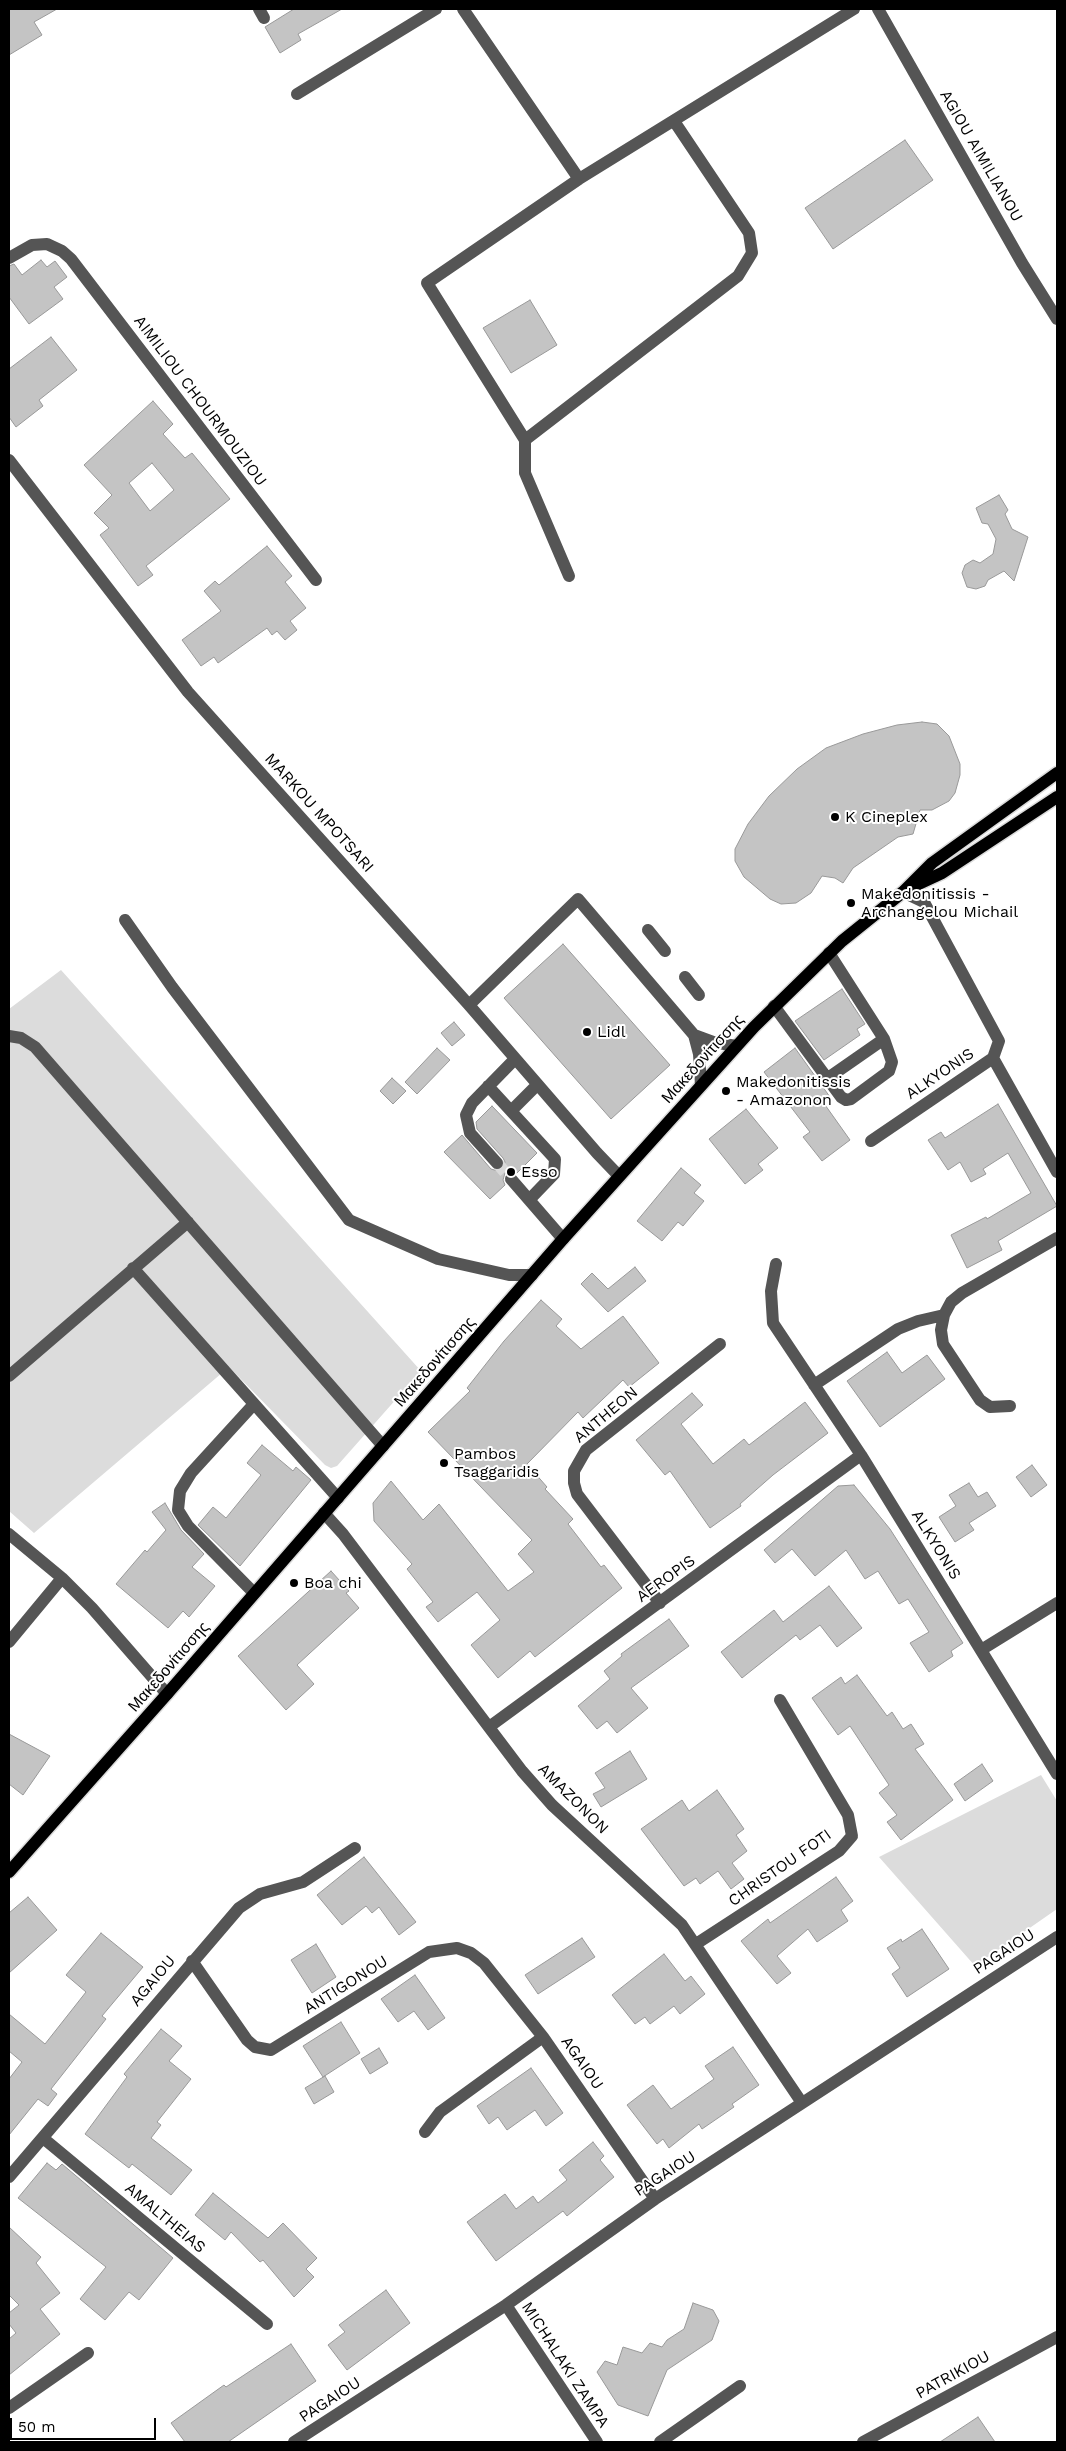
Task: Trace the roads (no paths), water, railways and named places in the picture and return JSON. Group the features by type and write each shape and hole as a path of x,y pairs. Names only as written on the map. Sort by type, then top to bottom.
{"main road":[{"name":"Μακεδονίτισσης","path":"9,1872 167,1694 563,1239 774,1006 829,953 904,892 932,863 1057,773"},
{"name":"Μακεδονίτισσης","path":"904,892 942,873 1057,797"}],"street":[{"path":"297,94 436,9"},
{"path":"463,9 579,179"},
{"path":"569,576 525,473 525,440 427,283 579,179 854,9"},
{"name":"AGIOU AIMILIANOU","path":"884,11 1022,263 1057,319"},
{"path":"525,440 738,276 752,253 749,233 674,121"},
{"name":"AIMILIOU CHOURMOUZIOU","path":"9,258 32,245 47,244 54,246 72,259 316,580"},
{"name":"MARKOU MPOTSARI","path":"9,460 188,692 469,1005 514,1060 620,1176"},
{"path":"904,892 924,902 999,1041 993,1058"},
{"path":"469,1005 578,899 694,1035 699,1054 701,1085"},
{"path":"125,920 172,987 349,1220 438,1259 509,1275 532,1275"},
{"path":"648,930 666,951"},
{"path":"774,1006 841,1098 851,1099 892,1067 884,1039 829,953"},
{"path":"685,976 699,995"},
{"path":"694,1035 713,1042 736,1046"},
{"path":"9,1036 21,1038 35,1047 383,1446"},
{"path":"828,1078 884,1039"},
{"name":"ALKYONIS","path":"871,1141 993,1058 1057,1172"},
{"path":"497,1163 474,1137 466,1120 468,1109 514,1060"},
{"path":"511,1111 537,1085"},
{"path":"488,1086 554,1159 556,1164 554,1174 529,1200"},
{"path":"511,1179 563,1239"},
{"path":"9,1376 188,1222"},
{"path":"1010,1406 990,1407 980,1400 943,1344 941,1330 944,1315 951,1302 962,1293 1057,1238"},
{"name":"ALKYONIS","path":"776,1264 771,1309 773,1323 781,1338 861,1455 1057,1774"},
{"path":"133,1268 338,1498"},
{"path":"814,1385 898,1329 918,1321 944,1315"},
{"name":"ANTHEON","path":"660,1603 577,1494 574,1483 574,1471 586,1450 720,1344"},
{"path":"254,1404 190,1473 180,1491 178,1510 188,1526 254,1594"},
{"name":"AEROPIS","path":"489,1727 861,1455"},
{"name":"AMAZONON","path":"324,1513 522,1771 552,1805 682,1925 802,2103"},
{"path":"9,1534 62,1578 92,1608 167,1694"},
{"path":"9,1642 62,1578"},
{"path":"982,1650 1057,1603"},
{"name":"CHRISTOU FOTI","path":"696,1944 839,1851 852,1836 848,1815 780,1700"},
{"name":"AGAIOU","path":"9,2177 192,1961 248,1901 260,1894 303,1882 354,1848"},
{"name":"PAGAIOU","path":"294,2442 506,2306 655,2199 1057,1937"},
{"name":"AGAIOU","path":"444,1949 457,1948 464,1950 484,1963 543,2036 655,2199"},
{"name":"ANTIGONOU","path":"192,1961 247,2040 255,2047 266,2050 281,2045 429,1952 444,1949"},
{"path":"424,2132 440,2112 543,2036"},
{"name":"AMALTHEIAS","path":"43,2138 267,2324"},
{"name":"MICHALAKI ZAMPA","path":"506,2306 597,2442"},
{"name":"PATRIKIOU","path":"863,2442 1057,2337"},
{"path":"9,2408 88,2352"},
{"path":"660,2442 740,2386"}],"tunnel":[{"path":"497,1163 511,1179"}],"place":[{"name":"K Cineplex","path":"835,817"},
{"name":"Makedonitissis - Archangelou Michail","path":"851,903"},
{"name":"Lidl","path":"587,1032"},
{"name":"Makedonitissis - Amazonon","path":"726,1091"},
{"name":"Esso","path":"511,1172"},
{"name":"Pambos Tsaggaridis","path":"444,1463"},
{"name":"Boa chi","path":"294,1583"}]}
